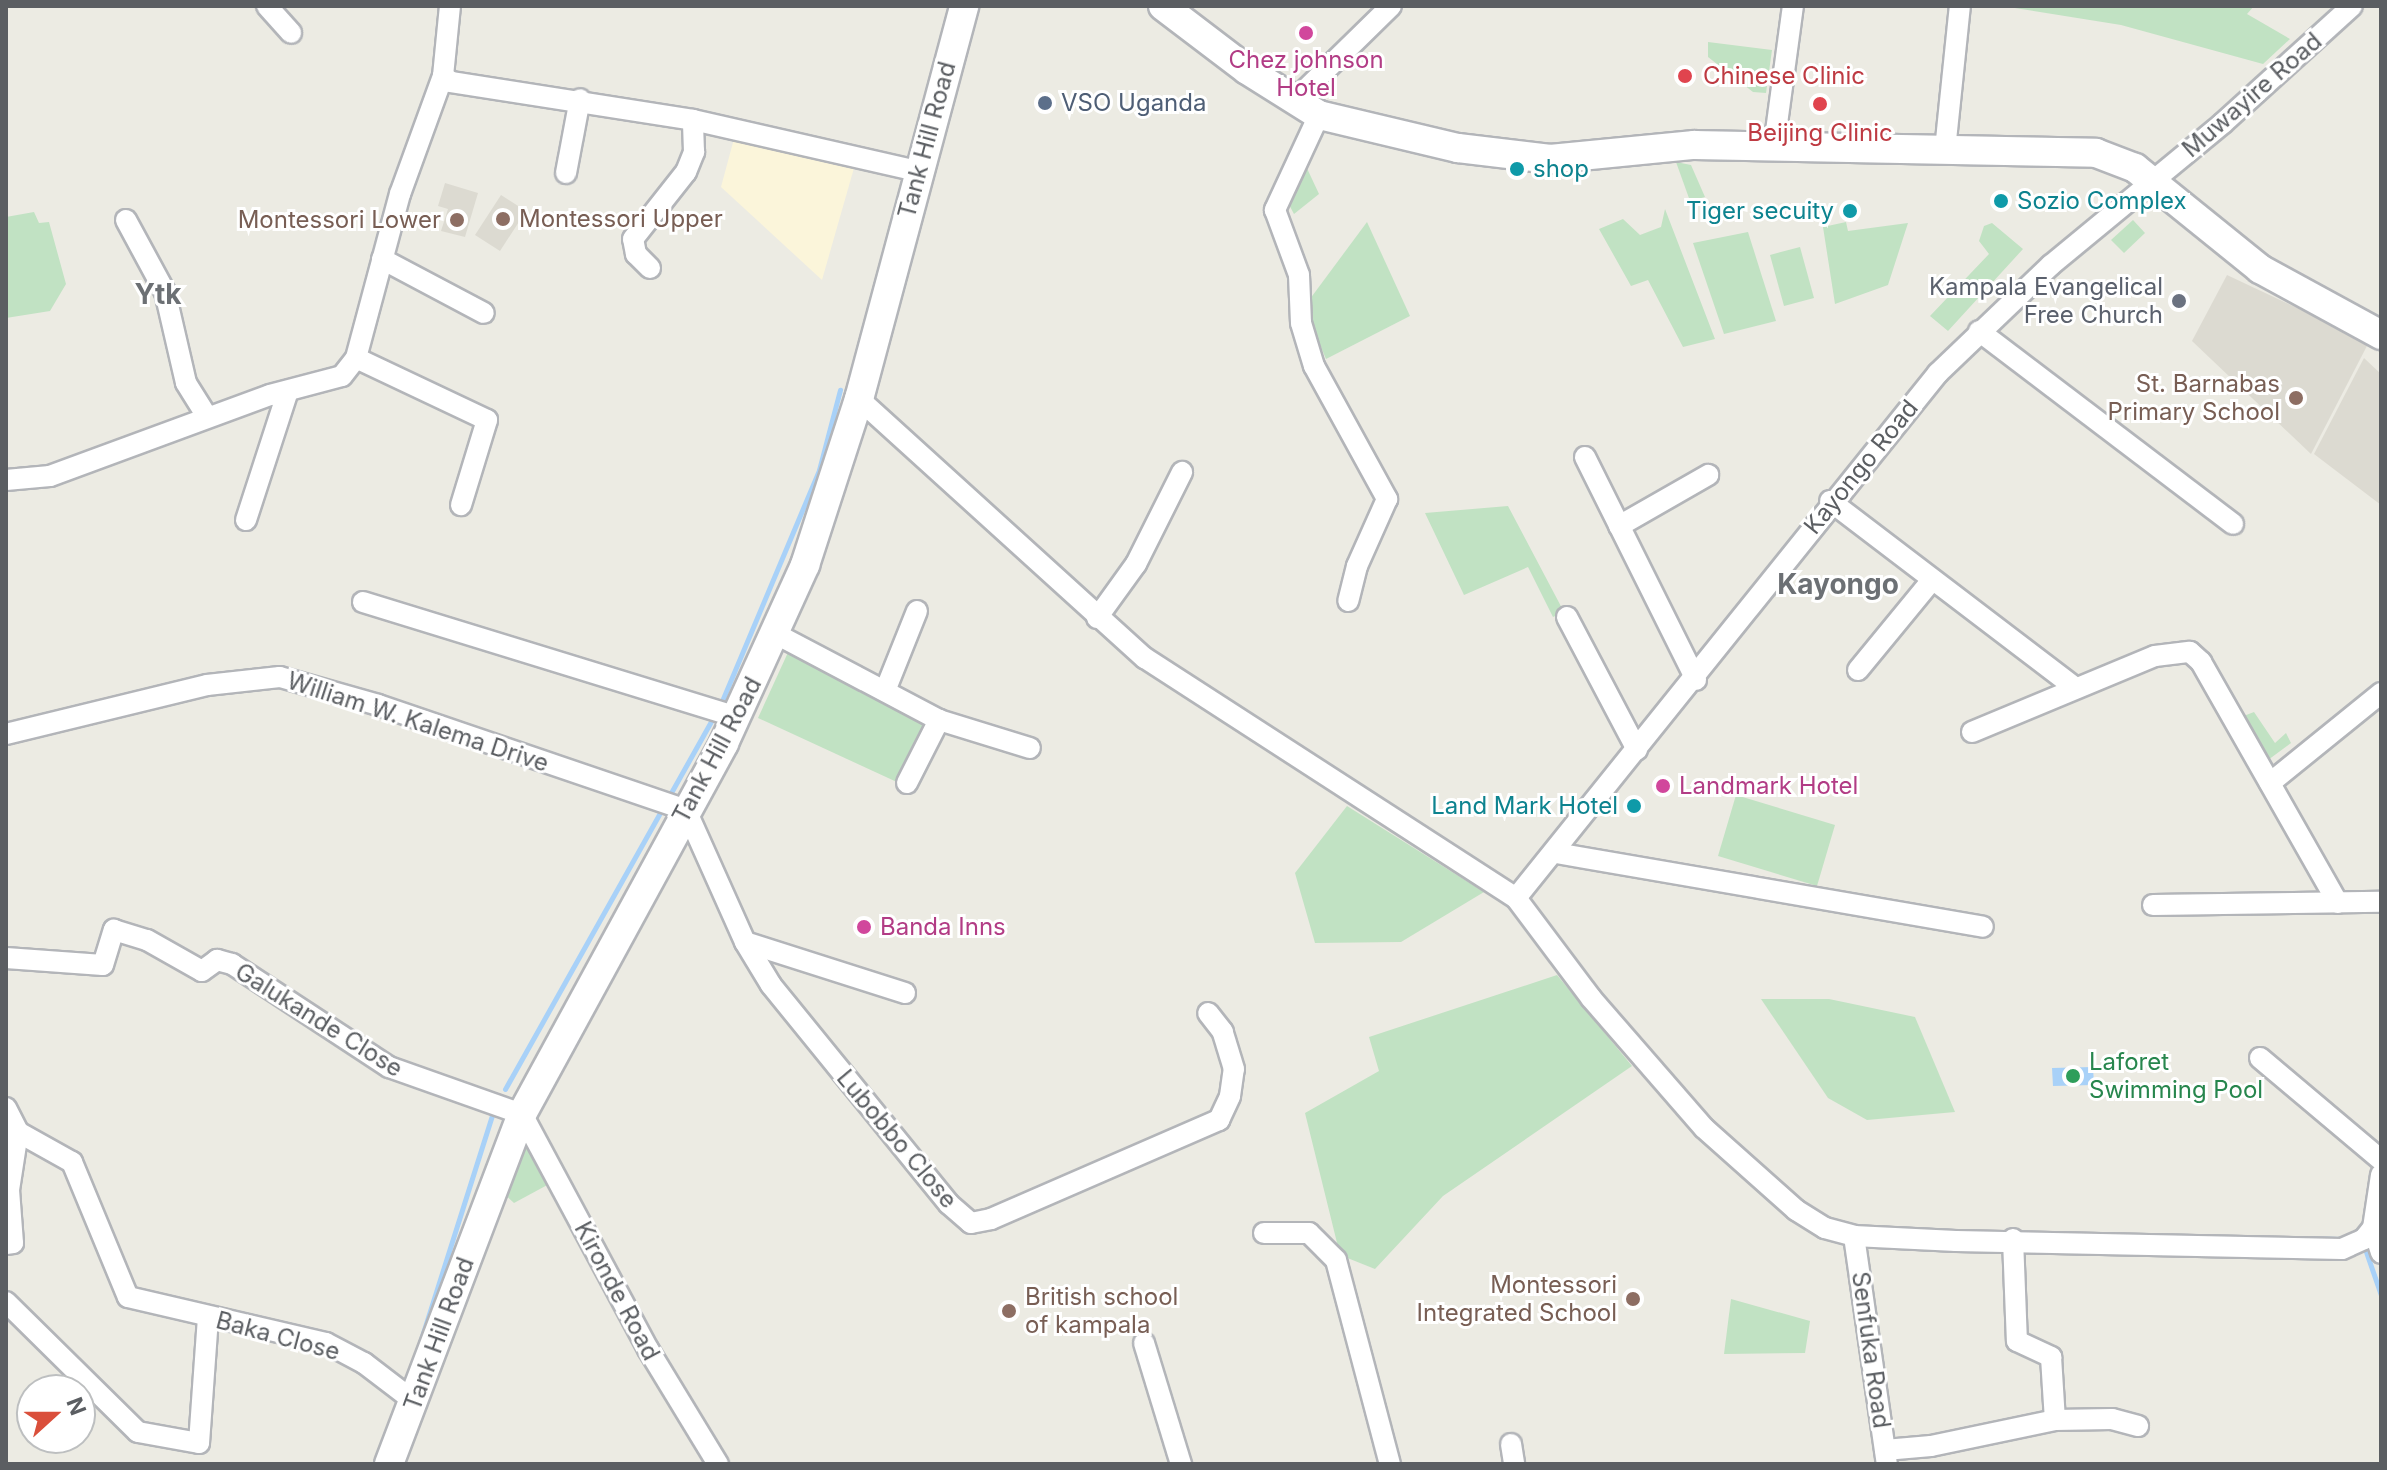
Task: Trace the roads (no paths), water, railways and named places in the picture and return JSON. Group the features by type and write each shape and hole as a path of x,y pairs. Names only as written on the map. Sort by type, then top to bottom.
{"street":[{"path":"267,6 291,33"},
{"path":"6,480 50,476 207,417 342,376 356,358 382,259 443,76 450,6"},
{"name":"Tank Hill Road","path":"389,1464 522,1114 736,717 805,565 859,399 917,171 964,6"},
{"path":"1163,6 1293,102 1319,115 1458,148 1550,159 1647,147 1774,146 2096,153 2135,168 2231,250 2381,335"},
{"path":"1293,102 1391,6"},
{"path":"1774,146 1793,6"},
{"path":"1945,150 1960,6"},
{"name":"Muwayire Road","path":"2151,181 2352,6"},
{"path":"443,76 451,82 580,99 693,120 917,171"},
{"path":"566,173 580,99"},
{"path":"1319,115 1275,210 1299,275 1301,323 1314,366 1387,499 1357,566 1348,601"},
{"path":"650,268 636,254 633,239 686,172 694,152 693,120"},
{"name":"Kayongo Road","path":"1516,898 1696,680 1830,501 1979,331 2151,181"},
{"path":"126,220 165,292 186,383 207,417"},
{"path":"382,259 484,313"},
{"path":"1979,331 2233,524"},
{"path":"356,358 487,420 461,505"},
{"path":"246,520 288,391"},
{"path":"859,399 1097,618 1199,696 1482,871 1516,898 1591,998 1704,1128 1796,1210 1825,1228 1854,1236 2316,1251 2356,1243 2373,1228"},
{"path":"1585,457 1696,680"},
{"path":"1097,618 1136,564 1182,472"},
{"path":"1619,526 1708,475"},
{"path":"1830,501 2074,687"},
{"path":"1858,670 1932,580"},
{"path":"363,602 736,717"},
{"path":"885,691 917,611"},
{"path":"1567,617 1637,750"},
{"path":"776,634 939,720 1030,748"},
{"path":"1972,732 2074,687 2171,651 2190,652 2201,662 2338,903"},
{"name":"William W. Kalema Drive","path":"6,734 207,685 280,677 378,705 686,810"},
{"path":"2270,783 2381,693"},
{"path":"907,783 939,720"},
{"name":"Lubobbo Close","path":"686,810 745,942 782,1000 949,1204 971,1223 991,1219 1210,1126 1226,1110 1232,1056 1208,1013"},
{"path":"1556,853 1983,927"},
{"path":"2153,905 2381,902"},
{"name":"Galukande Close","path":"6,958 103,965 114,930 147,940 202,971 217,960 232,964 389,1067 522,1114"},
{"path":"745,942 905,993"},
{"path":"2260,1058 2381,1158 2373,1228 2381,1253"},
{"path":"6,1108 18,1132 9,1190 13,1243 6,1244"},
{"name":"Kironde Road","path":"522,1114 655,1361 718,1464"},
{"name":"Baka Close","path":"18,1132 72,1162 128,1297 326,1343 364,1363 415,1402"},
{"path":"1264,1233 1309,1233 1336,1260 1390,1464"},
{"name":"Senfuka Road","path":"1854,1236 1886,1457"},
{"path":"2013,1239 2017,1341 2051,1357 2055,1420"},
{"path":"6,1302 138,1432 199,1443 208,1318"},
{"path":"1144,1343 1181,1464"},
{"path":"1886,1457 2055,1420 2112,1419 2138,1426"}],"water":[{"name":"Laforet Swimming Pool","path":"2093,1067 2094,1085 2053,1086 2052,1068"}],"waterway":[{"path":"719,708 819,470 840,390"},
{"path":"668,798 714,716"},
{"path":"505,1089 663,807"},
{"path":"416,1355 494,1109"},
{"path":"2285,1238 2347,1239"},
{"path":"2364,1246 2381,1295"}],"place":[{"name":"Chez johnson Hotel","path":"1306,33"},
{"name":"Chinese Clinic","path":"1685,76"},
{"name":"VSO Uganda","path":"1045,103"},
{"name":"Beijing Clinic","path":"1820,104"},
{"name":"shop","path":"1517,169"},
{"name":"Sozio Complex","path":"2001,201"},
{"name":"Tiger secuity","path":"1850,211"},
{"name":"Montessori Upper","path":"503,219"},
{"name":"Montessori Lower","path":"457,220"},
{"name":"Kampala Evangelical Free Church","path":"2179,301"},
{"name":"St. Barnabas Primary School","path":"2296,398"},
{"name":"Landmark Hotel","path":"1663,786"},
{"name":"Land Mark Hotel","path":"1634,806"},
{"name":"Banda Inns","path":"864,927"},
{"name":"Laforet Swimming Pool","path":"2073,1076"},
{"name":"Montessori Integrated School","path":"1633,1299"},
{"name":"British school of kampala","path":"1009,1311"}],"district":[{"name":"Ytk","path":"158,294"},
{"name":"Kayongo","path":"1838,584"}]}
